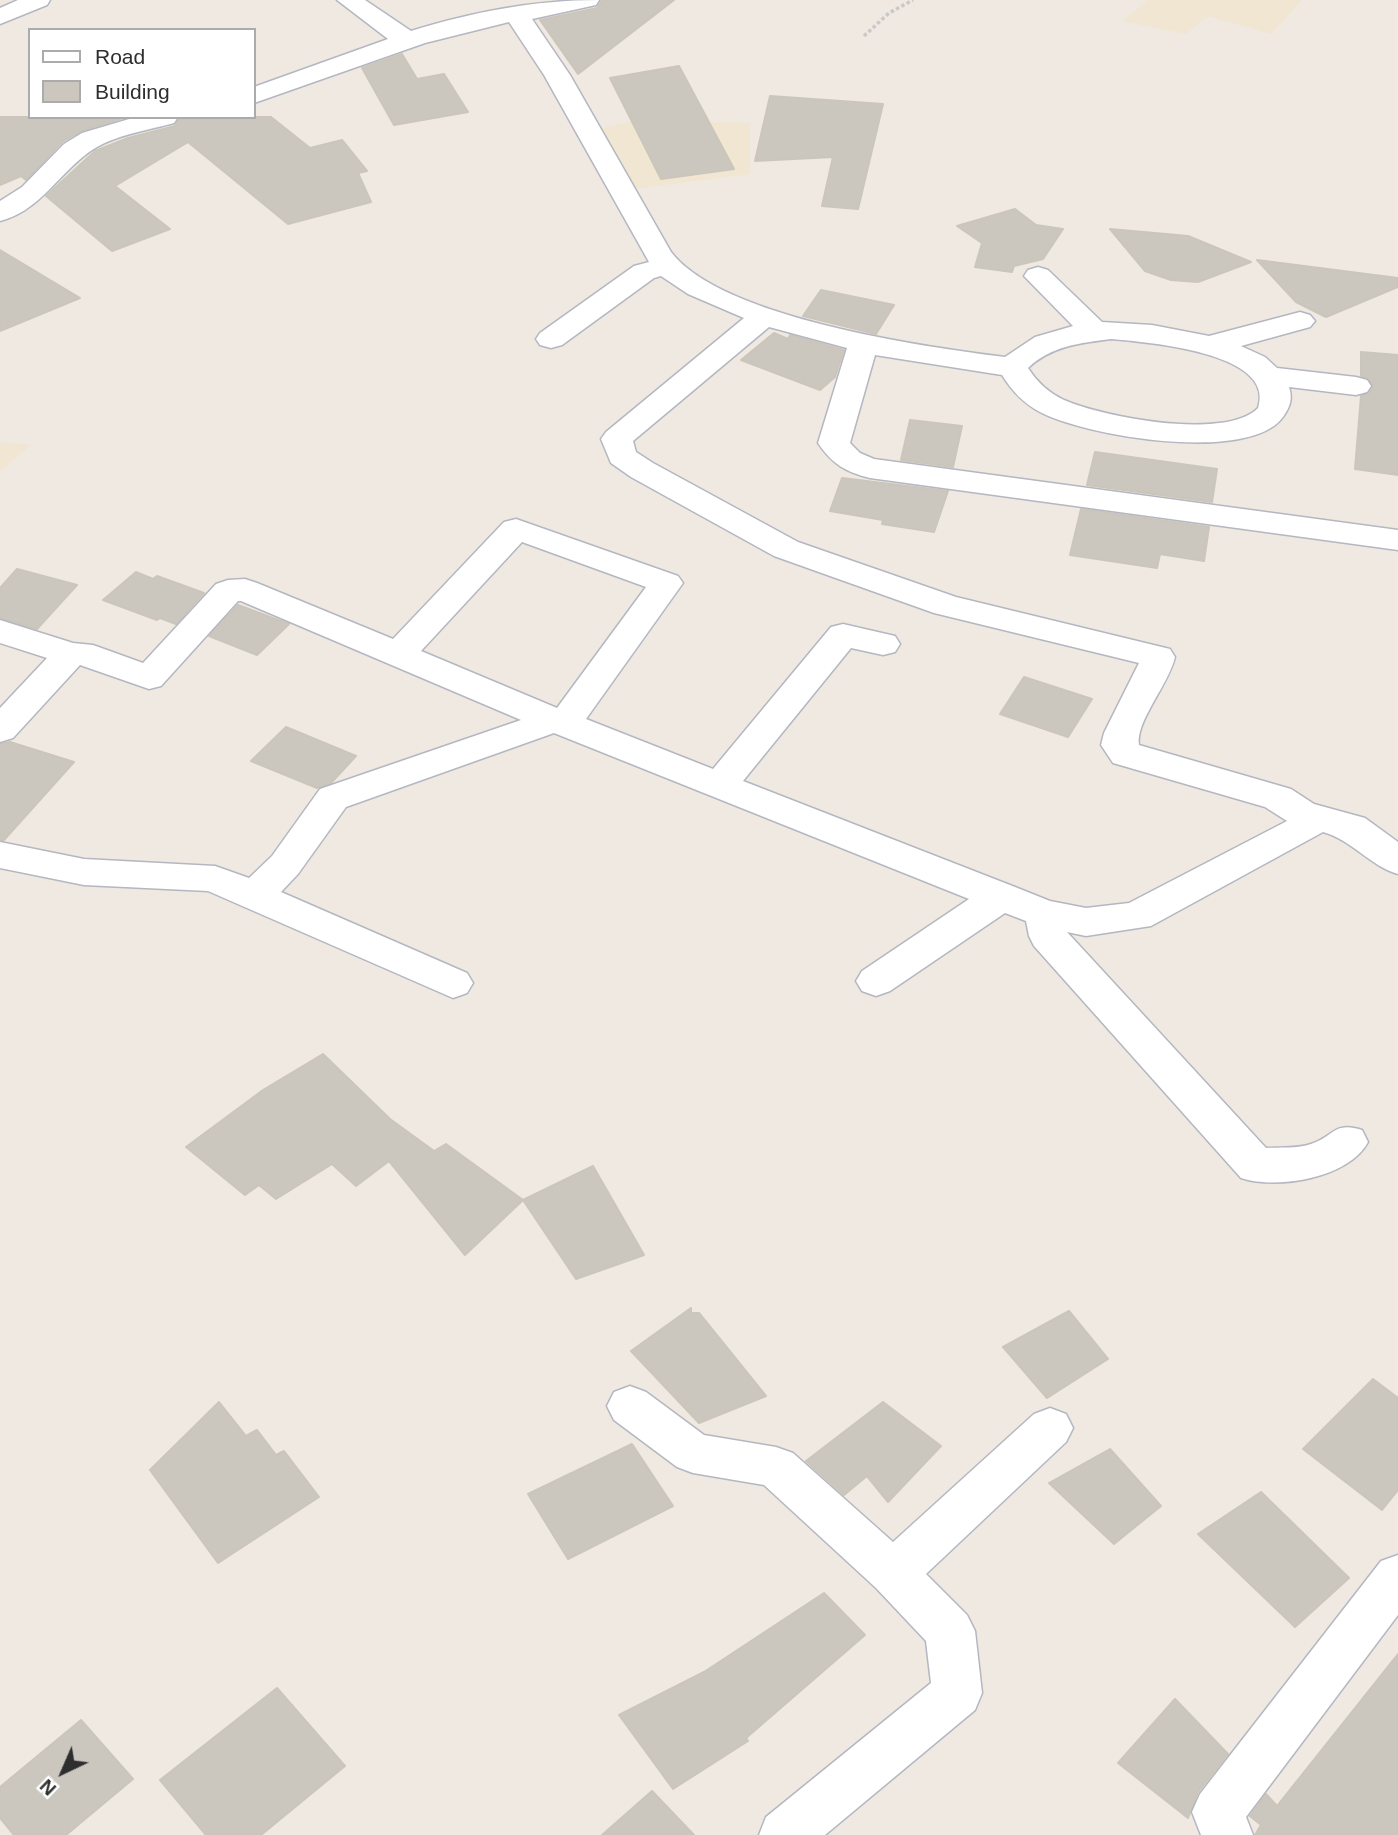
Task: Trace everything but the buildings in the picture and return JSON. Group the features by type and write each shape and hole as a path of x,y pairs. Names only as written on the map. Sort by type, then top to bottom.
{"street":[{"path":"0,18 38,0"},
{"path":"349,0 407,40"},
{"path":"256,93 320,74 407,40 472,22 587,0"},
{"path":"517,15 558,75 666,266 685,283 764,316 863,345 1012,367"},
{"path":"0,213 32,193 74,150 91,139 158,119"},
{"path":"551,339 644,272 666,266"},
{"path":"1038,276 1095,332"},
{"path":"764,316 617,439 622,456 642,470 786,549 946,605 1158,657 1156,672 1121,732 1119,746 1126,754 1147,763 1278,799 1301,813 1352,827 1398,861"},
{"path":"1210,345 1300,321"},
{"path":"1012,367 1026,352 1045,342 1095,332 1148,333 1210,345 1232,353 1270,376 1356,386"},
{"path":"863,345 834,443 840,453 851,462 870,468 1256,523 1398,540"},
{"path":"1012,367 1016,380 1027,391 1079,418 1118,427 1168,433 1228,431 1257,423 1271,413 1277,401 1276,389 1270,376"},
{"path":"253,897 285,865 332,798 558,721 666,583 516,528 397,656"},
{"path":"0,631 71,654 80,653 149,678 228,591 245,590 397,656 1000,897 1044,914 1086,922 1137,916 1308,826 1301,813"},
{"path":"720,785 843,635 883,644"},
{"path":"0,730 71,654"},
{"path":"0,855 95,873 190,874 215,879 453,983"},
{"path":"876,981 1000,897"},
{"path":"1044,914 1048,936 1256,1166 1320,1160 1347,1143"},
{"path":"630,1406 693,1453 776,1467 893,1573 950,1631 957,1693 785,1835"},
{"path":"893,1573 1050,1428"},
{"path":"1227,1835 1218,1812 1398,1577"}],"path":[{"path":"864,36 889,13 912,0"}],"shaded area":[{"path":"1148,0 1302,0 1271,34 1208,16 1186,34 1122,21"},
{"path":"696,108 699,122 750,123 750,174 625,190 589,131"},
{"path":"0,442 31,445 0,471"}]}
